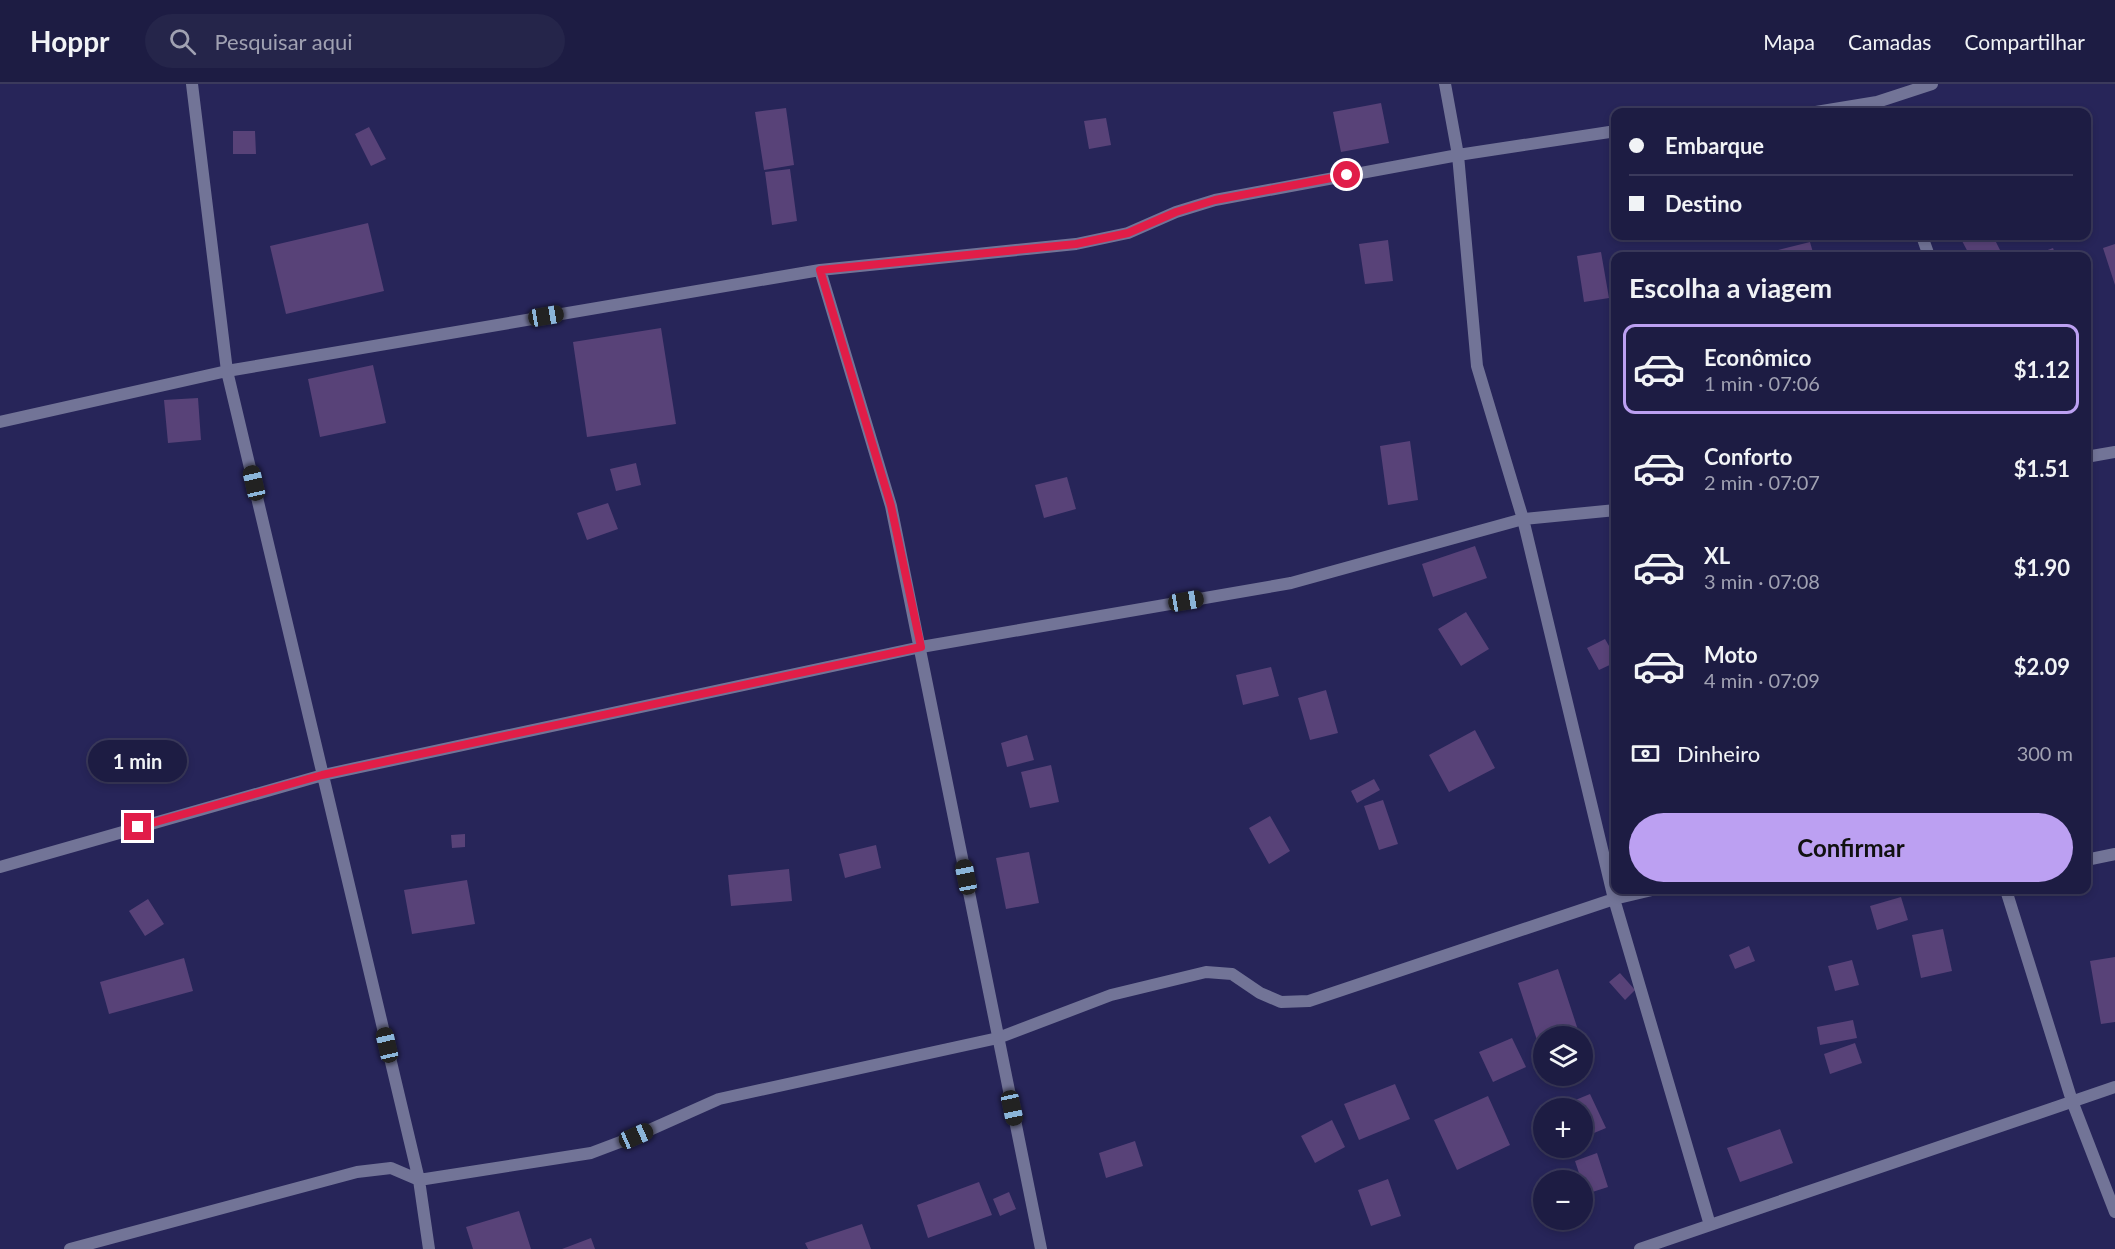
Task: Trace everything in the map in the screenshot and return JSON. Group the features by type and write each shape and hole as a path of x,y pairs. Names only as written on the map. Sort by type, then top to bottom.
{"street":[{"path":"192,84 227,371 419,1180 429,1249"},
{"path":"1445,84 1458,155 1477,366 1522,519 1611,887"},
{"path":"1879,107 1932,84"},
{"path":"0,422 227,371 820,270 1076,244 1128,233 1176,212 1215,200 1458,155 1611,132"},
{"path":"820,270 891,506 1041,1249"},
{"path":"2091,456 2115,452"},
{"path":"0,867 322,775 921,647 1291,583 1522,519 1611,510"},
{"path":"2091,859 2115,854"},
{"path":"1613,894 1710,1225"},
{"path":"70,1249 357,1172 391,1168 419,1180 591,1153 636,1136 719,1099 998,1038 1111,995 1206,972 1232,974 1260,993 1281,1002 1309,1001 1614,899 1635,894"},
{"path":"2007,894 2072,1101 2115,1212"},
{"path":"1640,1249 2115,1087"}],"building":[{"path":"1381,103 1389,143 1341,152 1333,112"},
{"path":"786,108 794,165 764,170 755,112"},
{"path":"1106,118 1111,145 1089,149 1084,121"},
{"path":"369,127 386,159 371,166 355,134"},
{"path":"233,131 255,131 256,154 233,154"},
{"path":"790,169 797,221 772,225 765,172"},
{"path":"368,223 384,291 286,314 270,246"},
{"path":"1388,240 1393,281 1365,284 1359,244"},
{"path":"1962,240 1995,240 2000,250 1996,252 1968,252"},
{"path":"1810,242 1813,252 1770,252"},
{"path":"2115,244 2115,285 2103,248"},
{"path":"2053,248 2054,252 2042,252"},
{"path":"1601,252 1609,298 1584,302 1577,256"},
{"path":"661,328 676,424 587,437 573,342"},
{"path":"373,365 386,423 320,437 308,379"},
{"path":"198,398 201,440 168,443 164,400"},
{"path":"1410,441 1418,500 1388,505 1380,446"},
{"path":"636,463 641,485 616,491 610,469"},
{"path":"1067,477 1076,509 1044,518 1035,485"},
{"path":"608,503 618,529 587,540 577,513"},
{"path":"1475,546 1487,578 1433,597 1422,564"},
{"path":"1466,612 1489,649 1461,666 1438,629"},
{"path":"1605,639 1611,649 1611,664 1599,670 1587,648"},
{"path":"1271,667 1279,696 1243,705 1236,675"},
{"path":"1326,690 1338,733 1310,740 1298,698"},
{"path":"1475,730 1495,768 1449,792 1429,755"},
{"path":"1027,735 1034,760 1007,767 1001,743"},
{"path":"1051,765 1059,802 1030,808 1021,772"},
{"path":"1374,779 1380,790 1357,803 1351,791"},
{"path":"1383,800 1398,844 1379,850 1364,806"},
{"path":"1270,816 1290,851 1269,864 1249,828"},
{"path":"465,834 465,847 452,848 451,835"},
{"path":"876,845 881,868 845,878 839,854"},
{"path":"1029,852 1039,903 1006,909 996,858"},
{"path":"789,869 792,901 731,906 728,875"},
{"path":"467,880 475,924 412,934 404,890"},
{"path":"1901,897 1908,920 1877,930 1870,906"},
{"path":"148,899 164,924 145,936 129,911"},
{"path":"1943,929 1952,971 1921,978 1912,935"},
{"path":"1749,946 1755,961 1735,969 1729,955"},
{"path":"2115,957 2115,1022 2101,1024 2090,961"},
{"path":"184,958 193,991 109,1014 100,982"},
{"path":"1852,960 1859,985 1835,991 1828,966"},
{"path":"1558,969 1577,1026 1533,1026 1533,1028 1518,983"},
{"path":"1620,973 1635,990 1625,1000 1609,982"},
{"path":"1853,1020 1857,1038 1820,1045 1817,1027"},
{"path":"1512,1038 1526,1067 1493,1082 1479,1052"},
{"path":"1855,1043 1862,1063 1830,1074 1824,1054"},
{"path":"1395,1084 1410,1119 1359,1140 1344,1104"},
{"path":"1590,1094 1592,1098 1580,1098"},
{"path":"1488,1096 1510,1145 1457,1170 1434,1120"},
{"path":"1593,1100 1606,1128 1593,1133"},
{"path":"1332,1120 1345,1147 1315,1163 1301,1136"},
{"path":"1780,1129 1793,1163 1740,1182 1727,1148"},
{"path":"1135,1141 1143,1166 1106,1178 1099,1153"},
{"path":"1597,1153 1608,1187 1593,1192 1593,1170 1578,1170 1575,1161 1593,1158 1593,1154"},
{"path":"1388,1179 1401,1216 1371,1226 1358,1190"},
{"path":"979,1182 992,1215 928,1238 917,1205"},
{"path":"1009,1192 1016,1209 1000,1216 993,1199"},
{"path":"519,1211 531,1249 473,1249 466,1227"},
{"path":"862,1224 871,1249 808,1249 805,1243"},
{"path":"591,1238 595,1249 562,1249"}],"route":[{"path":"138,827 322,775 921,647 891,506 820,270 1076,244 1128,233 1176,212 1215,200 1347,175"}]}
